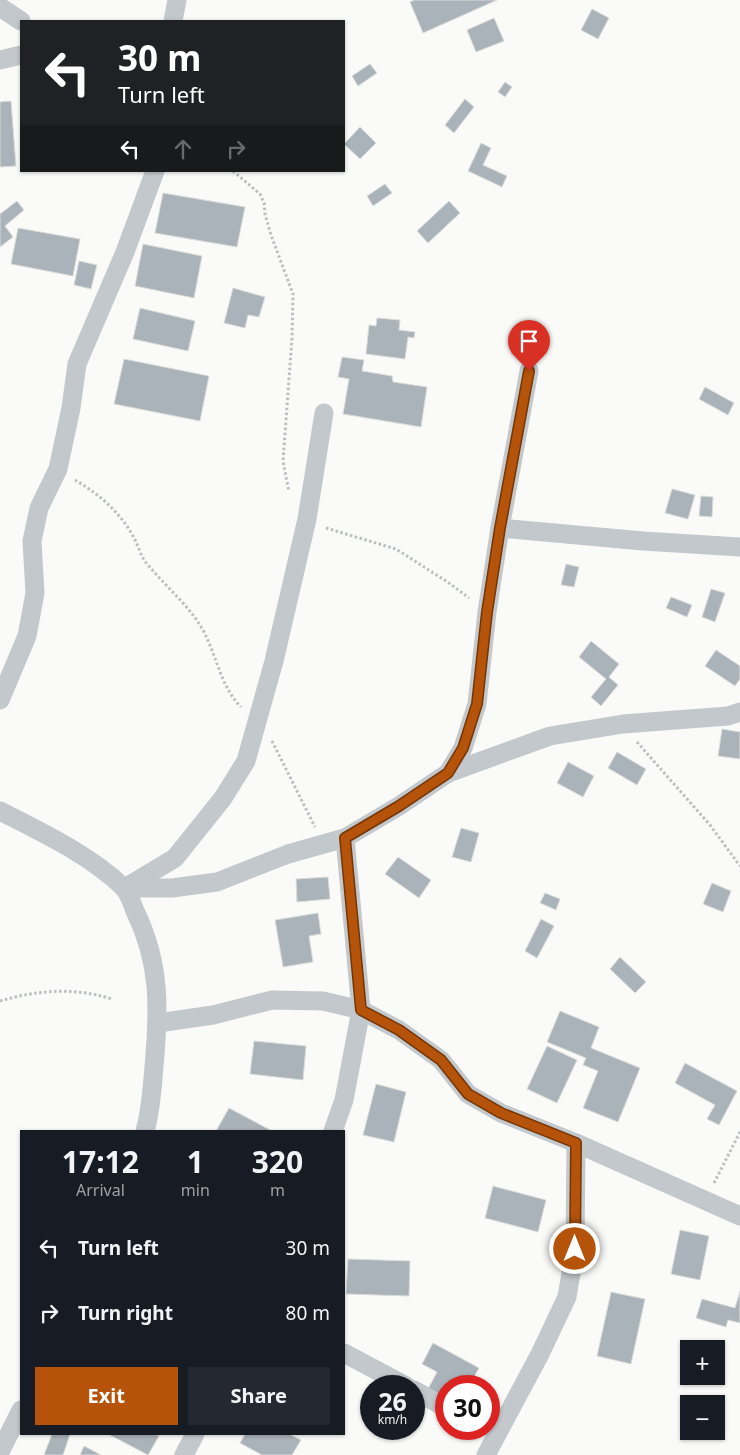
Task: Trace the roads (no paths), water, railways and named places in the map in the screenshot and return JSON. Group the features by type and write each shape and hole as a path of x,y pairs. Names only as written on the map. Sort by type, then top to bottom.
{"street":[{"path":"173,20 177,0"},
{"path":"0,7 20,20"},
{"path":"0,60 20,54"},
{"path":"0,700 27,636 35,593 32,541 39,508 58,469 71,408 77,364 125,252 155,172"},
{"path":"448,773 463,748 477,704 487,612 500,528 529,371"},
{"path":"124,888 175,858 223,798 246,761 274,661 307,519 324,413"},
{"path":"500,528 643,541 740,547"},
{"path":"124,888 172,888 217,882 288,854 345,838 399,806 448,773 550,736 622,724 728,716 740,712"},
{"path":"0,811 56,839 90,861 124,888 146,932 155,966 158,1023 150,1114 144,1130"},
{"path":"333,1130 344,1100 361,1010 345,838"},
{"path":"158,1023 213,1016 272,1000 323,1000 361,1010 399,1030 441,1060 468,1094 501,1113 576,1143 740,1216"},
{"path":"500,1420 540,1354 567,1297 575,1249 576,1143"},
{"path":"345,1354 385,1375"},
{"path":"0,1452 20,1412"},
{"path":"184,1455 194,1435"},
{"path":"486,1455 490,1440"}]}
